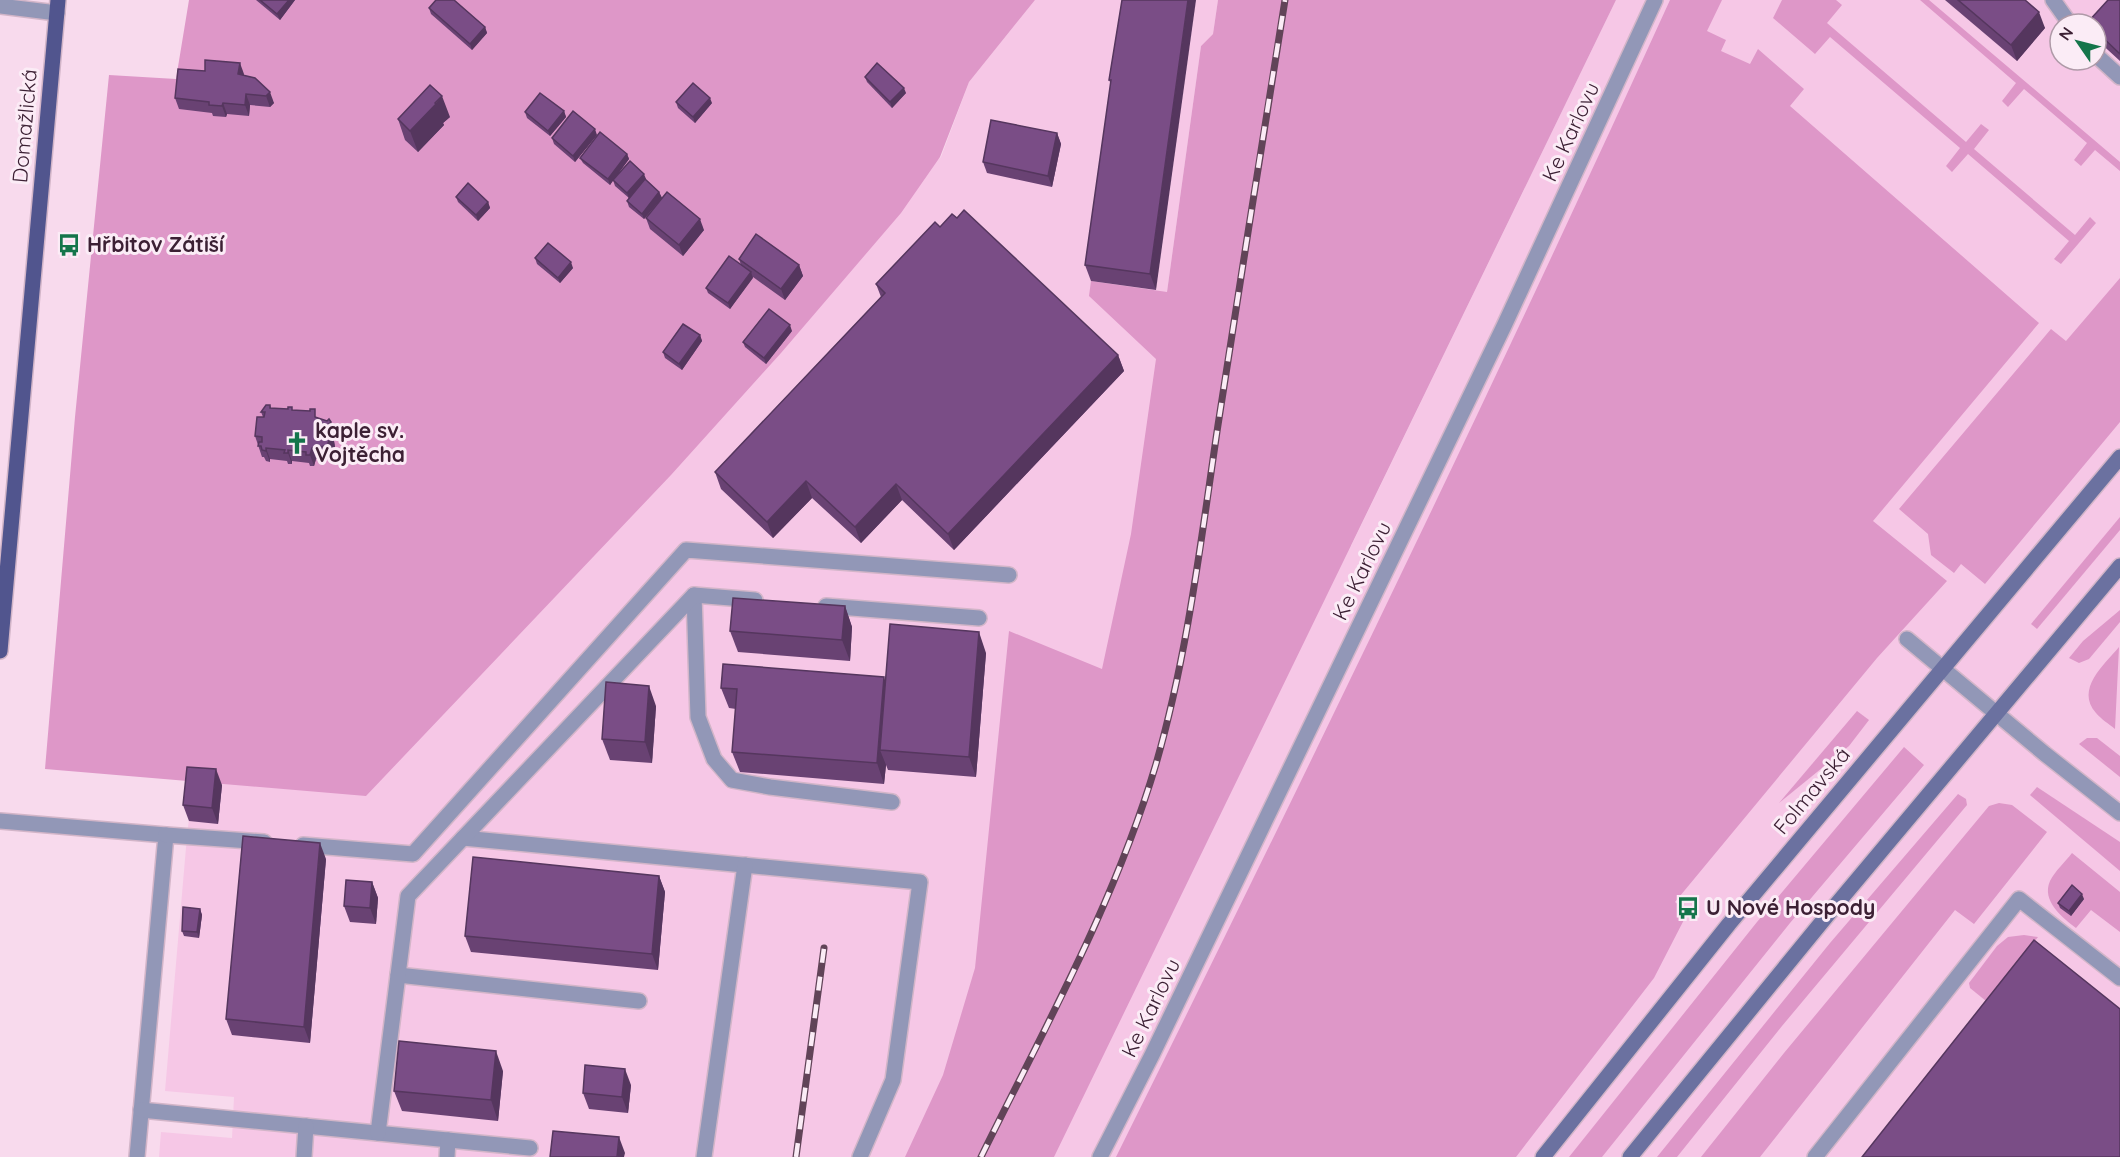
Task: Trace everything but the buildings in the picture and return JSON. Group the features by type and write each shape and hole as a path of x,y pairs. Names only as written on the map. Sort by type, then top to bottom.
{"main road":[{"name":"Domažlická","path":"0,651 58,7"},
{"name":"Folmavská","path":"1543,1157 1722,933 2120,458"},
{"path":"1630,1157 1830,912 2120,566"}],"street":[{"name":"Ke Karlovu","path":"1100,1157 1152,1055 1499,336 1655,0"},
{"path":"0,6 58,7"},
{"path":"2108,66 2120,77"},
{"path":"0,821 413,854 686,550 1009,575"},
{"path":"694,595 765,601"},
{"path":"694,595 698,717 714,759 732,780 892,802"},
{"path":"378,1133 408,896 694,595"},
{"path":"813,604 979,618"},
{"path":"1907,639 2120,813"},
{"path":"137,1157 166,835"},
{"path":"463,838 920,882 892,1080 860,1157"},
{"path":"704,1157 745,866"},
{"path":"1815,1157 2019,899 2120,978"},
{"path":"398,975 639,1002"},
{"path":"141,1110 530,1148"},
{"path":"304,1157 306,1126"},
{"path":"447,1157 448,1140"}],"shaded area":[{"path":"189,0 1035,0 969,82 940,157 901,213 781,353 671,475 366,796 45,769 75,417 109,75 176,79"},
{"path":"1035,0 1218,0 1213,34 1201,46 1167,292 1351,546 1616,0 2120,0 2120,1157 159,1157 161,1132 232,1138 234,1097 165,1091 193,783 941,157 969,82"},
{"path":"1218,0 1616,0 1054,1157 905,1157 943,1075 975,968 1009,631 1102,669 1131,534 1156,359 1089,296 1091,281 1167,292 1201,46 1213,34"},
{"path":"1670,0 1722,0 1707,31 1726,40 1721,51 1750,64 1758,49 1804,89 1790,106 2039,323 1873,521 1947,581 1877,658 1675,902 1688,912 1654,978 1516,1157 1116,1157 1398,581"},
{"path":"1782,0 1836,0 1842,5 1827,23 1966,142 1981,124 1989,130 1974,149 2075,235 2090,217 2096,223 2061,264 2054,259 2069,241 1968,154 1952,172 1946,166 1960,148 1830,37 1815,54 1773,18"},
{"path":"1920,0 1929,0 2120,162 2120,171 2095,150 2081,166 2074,160 2087,143 2024,89 2008,107 2002,101 2016,83"},
{"path":"2120,278 2120,422 1985,584 1961,564 1954,573 1931,555 1928,534 1899,509 2051,329 2066,341"},
{"path":"2120,517 2120,530 2037,629 2031,624"},
{"path":"2120,610 2120,622 2089,659 2079,663 2069,658 2083,641"},
{"path":"2119,647 2115,729 2096,713 2090,704 2089,695 2094,678"},
{"path":"1857,711 1869,720 1849,746 1779,803"},
{"path":"2087,738 2097,738 2120,756 2120,777 2079,744"},
{"path":"1904,747 1924,765 1790,923 1602,1157 1569,1157 1757,922"},
{"path":"2037,787 2120,842 2120,871 2030,795"},
{"path":"1958,794 1966,799 1967,805 1782,1026 1677,1157 1657,1157 1830,943"},
{"path":"1999,803 2012,805 2047,832 1974,924 1955,910 1760,1157 1701,1157 1784,1053 1989,806"},
{"path":"2072,853 2120,892 2120,932 2091,910 2076,928 2060,914 2051,902 2048,895 2050,881"},
{"path":"2024,935 2038,937 1986,1001 1970,988 1969,983 1997,946 2008,937"}],"railway":[{"path":"981,1157 1099,915 1120,866 1156,764 1177,680 1193,596 1285,0"},
{"path":"796,1157 824,948"}],"place":[{"name":"Hřbitov Zátiší","path":"69,245"},
{"name":"kaple sv. Vojtěcha","path":"297,443"},
{"name":"U Nové Hospody","path":"1688,908"}]}
